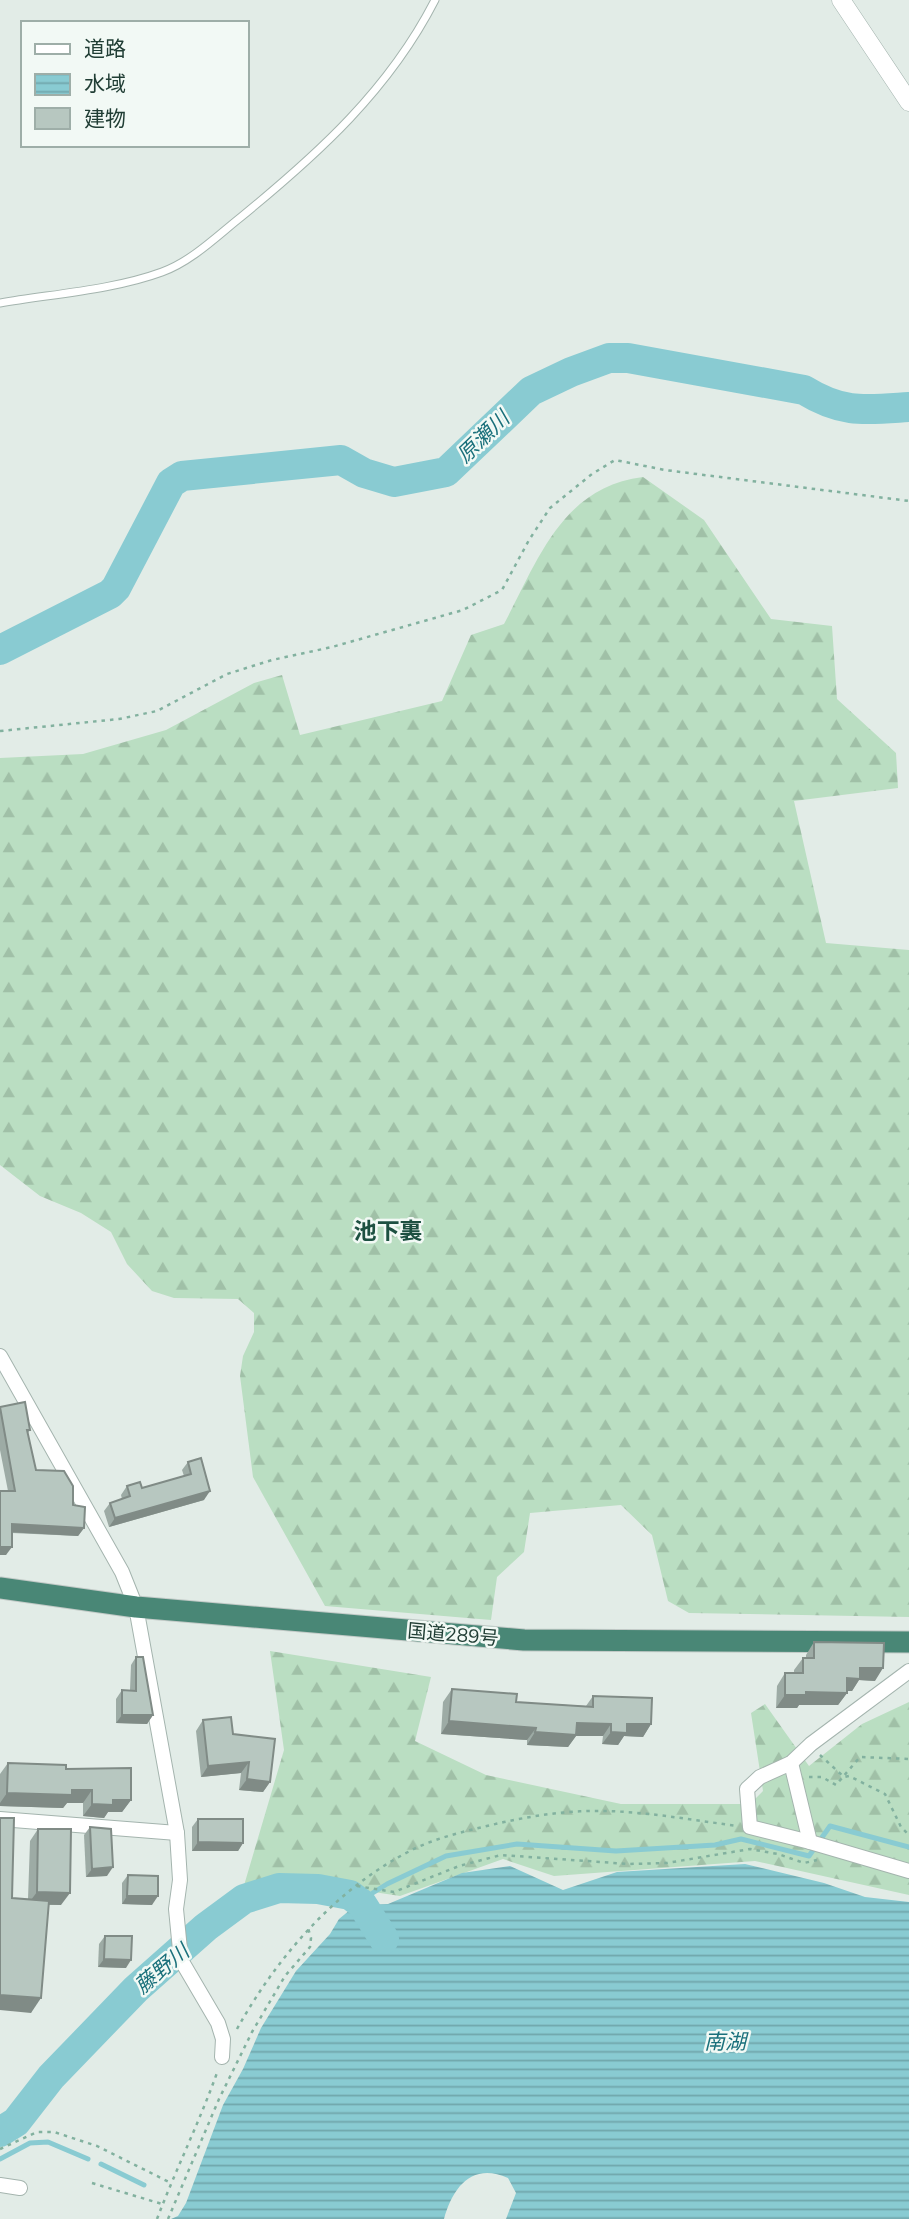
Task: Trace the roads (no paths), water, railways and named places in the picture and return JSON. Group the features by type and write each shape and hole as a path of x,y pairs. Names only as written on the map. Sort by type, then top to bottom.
{"highway":[{"name":"国道289号","path":"0,1588 136,1606 524,1640 909,1642"}],"street":[{"path":"841,0 909,102"},
{"path":"0,1356 122,1572 136,1606 177,1833 180,1880 176,1909 177,1941 181,1960 218,2023 223,2039 222,2057"},
{"path":"909,1671 811,1744 791,1763 760,1777 747,1789 750,1827 909,1871"},
{"path":"791,1763 810,1842"},
{"path":"0,1819 177,1833"},
{"path":"0,2185 20,2189"}],"lane":[{"path":"0,303 147,276 164,271 205,247 293,174 366,102 389,76 408,48 435,0"}],"water":[{"name":"南湖","path":"745,1864 824,1883 865,1897 909,1902 909,2219 506,2219 516,2193 508,2178 484,2173 466,2180 459,2187 444,2219 171,2219 178,2216 186,2203 223,2105 261,2028 296,1971 330,1934 339,1919 356,1905 388,1904 462,1873 510,1866 563,1890 617,1872"}],"waterway":[{"name":"原瀬川","path":"0,650 110,594 116,588 171,483 182,476 341,460 364,473 394,482 446,472 531,391 609,358 628,358 804,390 831,403 855,409 909,407"},
{"path":"350,1895 363,1899 387,1884 446,1856 517,1844 616,1851 715,1845 741,1839 809,1856 830,1826 909,1847"},
{"name":"藤野川","path":"0,2132 16,2122 51,2077 136,1989 206,1927 244,1899 279,1888 318,1889 350,1895 362,1904 384,1939"},
{"path":"0,2159 30,2143 48,2142 88,2159"},
{"path":"101,2164 144,2185"}],"district":[{"name":"池下裏","path":"388,1231"}]}
